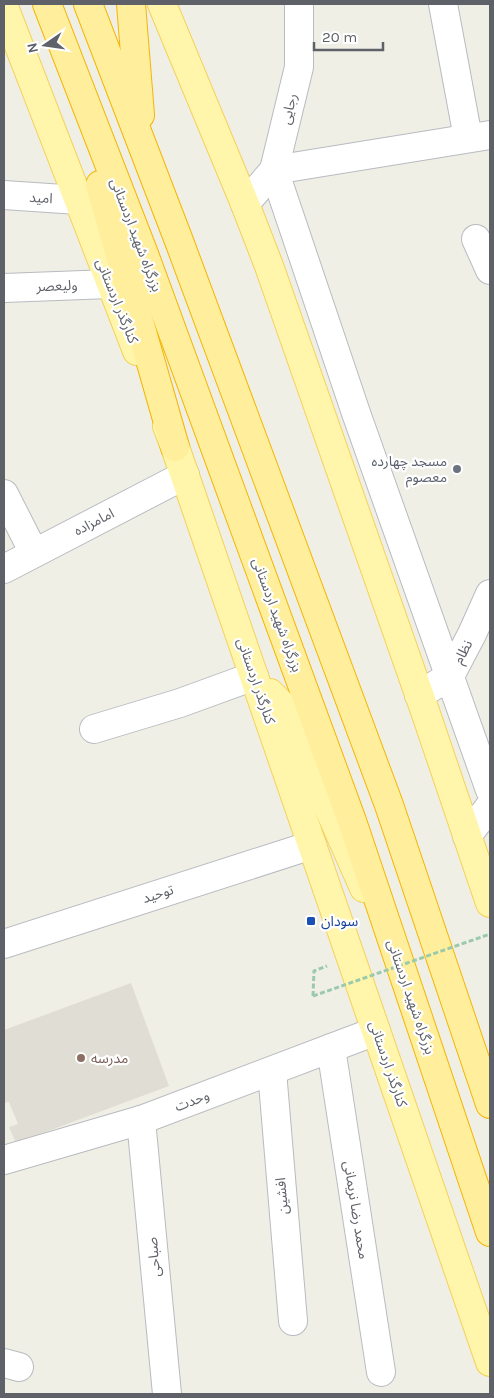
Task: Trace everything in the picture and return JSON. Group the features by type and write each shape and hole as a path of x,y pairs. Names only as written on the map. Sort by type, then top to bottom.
{"highway":[{"path":"88,4 143,146 389,805 490,1104"},
{"path":"130,4 143,146"},
{"path":"49,11 175,447"},
{"name":"بزرگراه شهید اردستانی","path":"49,11 155,282 352,821 490,1232"}],"main road":[{"path":"162,4 246,204 269,266 490,903"},
{"name":"کنارگذر اردستانی","path":"4,7 110,284 175,447 490,1362"},
{"path":"254,676 284,707 410,992"}],"street":[{"name":"رجایی","path":"246,204 274,170 299,67 299,4"},
{"path":"443,4 479,136 274,170 356,413 490,790"},
{"name":"امید","path":"4,195 78,200"},
{"path":"476,239 490,270"},
{"name":"ولیعصر","path":"4,288 110,284"},
{"path":"328,434 356,413"},
{"name":"امامزاده","path":"4,569 185,475"},
{"path":"4,494 34,554"},
{"name":"نظام","path":"419,695 450,676 490,594"},
{"path":"94,729 180,703 254,676"},
{"path":"468,836 490,806"},
{"name":"توحید","path":"4,944 312,845"},
{"name":"وحدت","path":"4,1160 141,1120 376,1031"},
{"name":"محمد رضا نریمانی","path":"330,1048 381,1372"},
{"name":"افشین","path":"272,1071 292,1321"},
{"name":"صباحی","path":"141,1120 167,1394"}],"path":[{"path":"314,971 313,996 490,934"}],"shaded area":[{"name":"مدرسه","path":"131,983 169,1086 16,1143 9,1127 18,1124 9,1102 4,1103 4,1030"}],"place":[{"name":"مسجد چهارده معصوم","path":"457,469"},
{"name":"سودان","path":"311,921"},
{"name":"مدرسه","path":"81,1058"}]}
